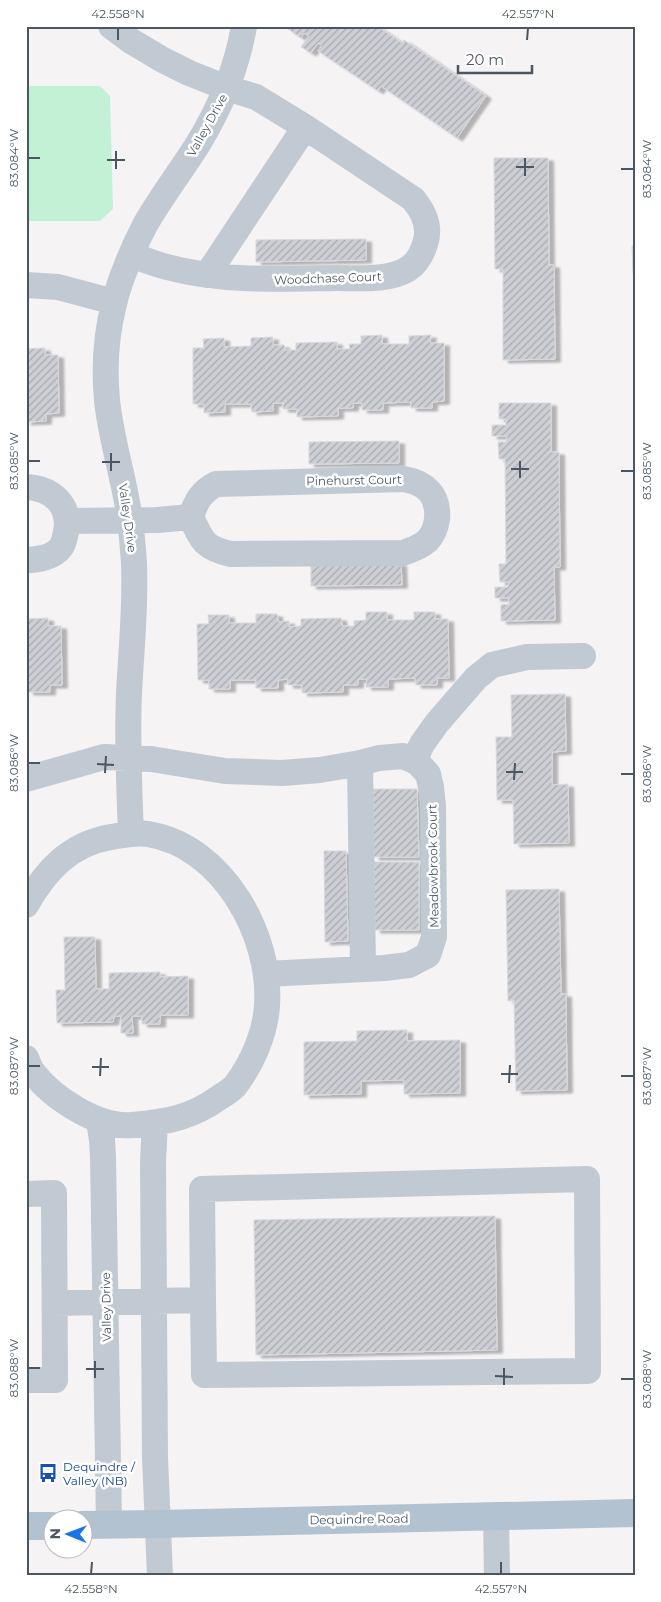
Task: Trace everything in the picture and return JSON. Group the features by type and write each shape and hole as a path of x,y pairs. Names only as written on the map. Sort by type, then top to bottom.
{"main road":[{"name":"Dequindre Road","path":"96,1525 635,1512"},
{"path":"26,1526 42,1526"}],"street":[{"name":"Woodchase Court","path":"112,26 131,41 163,60 189,73 256,97 305,126 413,199 421,209 426,220 427,234 419,258 408,268 391,276 260,279 208,275 166,267 131,255"},
{"name":"Valley Drive","path":"131,833 129,694 135,604 130,520 111,432 107,400 106,358 108,333 114,302 131,255 145,225 198,145 214,116 227,88 244,26"},
{"path":"208,275 305,126"},
{"path":"26,285 58,287 114,302"},
{"name":"Pinehurst Court","path":"404,479 417,481 427,488 435,500 438,510 436,527 429,539 416,549 403,553 231,554 216,551 206,545 191,517 195,505 206,490 216,484 232,483 404,479"},
{"path":"26,487 46,491 63,504 68,521 62,547 49,556 26,560"},
{"path":"68,521 156,520 191,517"},
{"path":"26,779 104,757 151,759 225,771 255,773 320,770 389,756 403,756 414,761 422,744 437,723 476,678 492,665 527,657 583,656"},
{"name":"Meadowbrook Court","path":"266,974 384,968 409,965 428,955 434,937 433,806 428,774 418,762 414,761"},
{"path":"360,763 363,968"},
{"path":"26,905 41,880 63,858 78,848 99,839 131,833 148,834 180,844 218,872 228,884 250,920 262,953 266,974 267,1007 262,1035 252,1059 234,1087 211,1104 187,1116 155,1123 128,1126 99,1121 58,1098 32,1071 26,1058"},
{"name":"Valley Drive","path":"96,1525 106,1302 103,1158 99,1121"},
{"path":"155,1123 153,1161 154,1302 157,1524 160,1576"},
{"path":"586,1179 588,1371 204,1376 204,1300 202,1189 586,1179"},
{"path":"26,1194 54,1193 55,1380 26,1380"},
{"path":"54,1303 204,1300"},
{"path":"496,1516 497,1576"}],"green space":[{"path":"26,86 100,86 110,96 113,209 100,221 26,221"}],"building":[{"path":"290,26 377,26 402,43 404,40 486,96 457,138 381,86 378,91 318,51 322,45 318,43 311,53 301,47 309,36 304,33 301,38 288,29"},
{"path":"494,158 548,158 549,265 554,265 555,359 503,360 503,269 495,269"},
{"path":"366,239 366,260 256,262 256,240"},
{"path":"632,246 635,246 635,273 633,273"},
{"path":"382,335 382,344 409,344 409,336 431,335 430,343 444,343 444,401 432,402 432,408 411,408 411,402 383,403 383,410 362,410 362,403 353,403 353,408 338,408 338,416 297,417 297,409 283,409 283,403 273,403 273,411 252,412 251,404 225,404 225,412 204,413 204,404 193,404 193,348 204,348 203,339 224,338 224,347 251,346 251,338 273,337 273,345 284,345 285,350 296,350 296,343 337,342 337,349 350,349 349,344 361,344 361,336"},
{"path":"45,348 45,355 58,355 59,413 46,414 46,421 26,422 26,349"},
{"path":"499,403 551,403 551,452 559,452 560,567 554,567 555,620 501,621 501,605 509,604 509,598 495,598 495,587 508,587 509,582 500,582 499,564 506,564 505,459 499,459 498,442 506,442 507,436 492,436 492,425 506,425 506,419 499,419"},
{"path":"399,441 399,463 309,464 309,442"},
{"path":"401,563 402,585 311,586 311,564"},
{"path":"366,612 387,612 387,620 414,620 414,612 435,612 435,619 448,619 449,678 437,678 437,685 416,685 415,678 388,679 388,687 366,687 367,679 358,679 358,685 343,685 343,692 302,693 302,685 288,685 288,679 278,680 278,688 256,688 256,680 230,680 230,689 209,689 209,680 198,680 197,624 209,624 208,615 229,615 229,623 256,623 256,614 277,614 278,622 289,621 289,627 301,626 301,619 341,618 342,626 354,626 354,621 366,620"},
{"path":"48,618 48,626 61,626 62,685 50,685 50,692 28,692 28,685 26,685 27,619"},
{"path":"565,694 566,751 552,752 552,785 568,784 569,843 514,844 513,800 497,800 496,737 512,737 511,695"},
{"path":"373,789 417,789 419,857 374,857"},
{"path":"324,851 346,851 348,941 325,942"},
{"path":"374,862 419,862 419,930 375,930"},
{"path":"559,889 561,994 566,994 567,1090 516,1091 514,1000 508,1001 506,890"},
{"path":"64,937 95,937 96,989 109,989 109,973 160,972 160,977 188,976 188,1015 160,1015 160,1024 142,1024 142,1016 132,1016 133,1033 121,1033 121,1016 114,1016 113,1022 57,1023 56,990 65,990"},
{"path":"407,1030 407,1041 460,1040 460,1093 404,1094 404,1080 361,1081 361,1094 304,1095 304,1042 357,1041 357,1031"},
{"path":"495,1216 497,1350 256,1355 254,1220"}],"place":[{"name":"Dequindre / Valley (NB)","path":"48,1473"}]}
